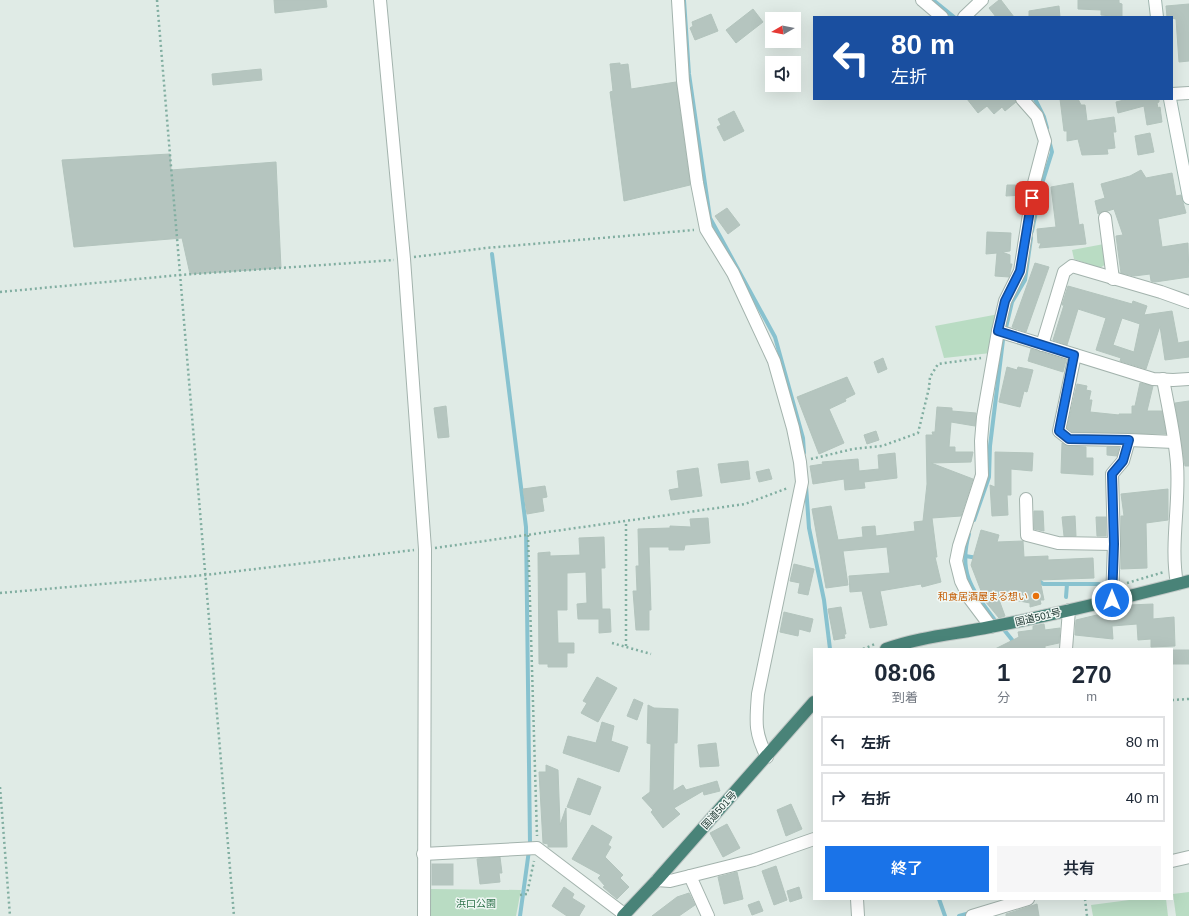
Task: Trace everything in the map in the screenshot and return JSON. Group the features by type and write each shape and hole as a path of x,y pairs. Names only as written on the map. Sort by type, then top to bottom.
{"highway":[{"name":"国道501号","path":"890,648 1069,610 1183,582"},
{"name":"国道501号","path":"623,915 657,880 813,703"}],"street":[{"path":"380,0 404,259 425,549 424,916"},
{"path":"678,0 683,81 697,183 706,229 733,273 774,361 793,428 800,462 802,482 758,694 756,728 758,741 766,757"},
{"path":"922,0 941,16"},
{"path":"965,16 982,0"},
{"path":"1155,0 1157,16"},
{"path":"1173,94 1189,93"},
{"path":"991,627 970,599 956,561 959,546 982,475 982,429 994,357 1003,333 1005,301 1020,271 1034,183 1045,141 1037,116 1023,100"},
{"path":"1170,100 1189,198"},
{"path":"1105,218 1113,279"},
{"path":"1042,345 1064,272 1072,266 1161,292 1189,302"},
{"path":"1003,333 1153,379 1189,379"},
{"path":"1074,355 1059,431 1069,439 1174,442"},
{"path":"1163,379 1177,463 1178,491 1174,542 1175,569 1183,582"},
{"path":"1112,600 1114,544 1112,474 1123,461 1129,440"},
{"path":"1026,499 1027,535 1058,543 1114,544"},
{"path":"1066,648 1069,610"},
{"path":"657,880 670,881 754,860 813,839"},
{"path":"423,854 537,848 623,915"},
{"path":"1173,861 1189,857"},
{"path":"690,876 708,916"},
{"path":"856,900 858,916"},
{"path":"972,916 1025,900"}],"path":[{"path":"156,0 234,916"},
{"path":"0,292 180,275 404,259 486,248 706,229"},
{"path":"800,462 853,449 882,446 918,434 929,388 930,377 938,364 994,357"},
{"path":"0,593 205,575 425,549 528,535 745,504 802,482"},
{"path":"626,521 626,646"},
{"path":"520,895 527,894 537,848 528,535"},
{"path":"612,643 651,654"},
{"path":"1173,700 1189,700"},
{"path":"0,787 10,916"},
{"path":"1084,900 1087,916"}],"green space":[{"path":"1104,244 1106,264 1100,268 1074,259 1072,250"},
{"path":"999,314 991,353 944,358 935,326"},
{"name":"浜口公園","path":"430,889 521,890 516,916 430,916"},
{"path":"1189,892 1189,916 1176,916 1173,894"},
{"path":"1129,900 1166,900 1168,916 1093,916 1091,905"}],"building":[{"path":"274,0 326,0 327,7 275,13"},
{"path":"1001,0 1013,16 995,16 989,8"},
{"path":"1078,0 1119,0 1119,3 1122,4 1122,16 1101,15 1101,10 1078,9"},
{"path":"1189,4 1189,61 1179,62 1176,19 1173,18 1173,16 1167,16 1166,6"},
{"path":"1059,6 1060,16 1029,16 1029,11"},
{"path":"753,9 763,22 736,43 726,30"},
{"path":"711,14 718,31 695,40 690,28 693,26 692,22"},
{"path":"620,63 620,65 628,64 631,89 676,82 690,185 624,201 610,92 613,91 610,64"},
{"path":"261,69 262,80 213,85 212,74"},
{"path":"968,100 1015,100 1016,102 1005,111 1002,107 994,114 987,106 978,113"},
{"path":"1060,100 1078,100 1081,105 1085,105 1087,121 1114,117 1116,132 1113,132 1115,148 1107,149 1108,154 1082,155 1078,139 1067,141 1067,131 1064,131"},
{"path":"1124,100 1159,100 1157,103 1158,108 1160,107 1162,122 1147,125 1144,106 1118,113 1116,102"},
{"path":"734,111 744,131 724,141 717,127 721,125 718,119"},
{"path":"1150,133 1154,152 1138,155 1135,136"},
{"path":"170,154 171,170 276,162 281,268 190,274 182,238 74,247 62,160"},
{"path":"1141,170 1146,178 1172,173 1176,196 1181,195 1186,213 1158,219 1162,247 1188,243 1189,277 1155,282 1151,281 1150,274 1134,276 1121,273 1116,236 1123,235 1114,209 1098,214 1095,201 1105,198 1101,184 1130,176"},
{"path":"1073,183 1079,225 1083,224 1086,244 1039,248 1041,243 1038,243 1037,229 1056,227 1051,187"},
{"path":"1007,185 1022,185 1024,195 1006,196"},
{"path":"727,208 740,225 728,234 715,216"},
{"path":"987,232 1011,233 1010,251 1002,252 1010,255 1010,264 1012,264 1009,277 995,276 997,253 986,254"},
{"path":"1035,263 1049,267 1026,332 1012,327"},
{"path":"1068,286 1132,304 1133,301 1147,306 1144,315 1172,311 1178,343 1189,341 1189,357 1165,360 1160,326 1146,369 1120,361 1121,358 1096,350 1106,318 1078,309 1067,345 1053,340 1064,305 1062,305","holes":["1122,318 1140,324 1134,352 1113,345"]},
{"path":"1031,349 1066,360 1063,372 1028,361"},
{"path":"883,358 887,369 878,373 874,362"},
{"path":"1007,367 1017,370 1018,367 1033,370 1027,392 1024,391 1020,407 999,402"},
{"path":"847,377 855,394 845,399 846,401 829,409 844,443 819,454 797,397"},
{"path":"1140,383 1153,386 1147,411 1162,411 1166,434 1072,432 1067,428 1077,384 1087,386 1086,390 1091,391 1089,400 1092,400 1090,412 1119,415 1132,414 1132,406 1135,406"},
{"path":"1189,401 1189,466 1185,466 1175,403"},
{"path":"446,406 449,437 438,438 434,408"},
{"path":"937,407 952,408 952,411 976,413 975,426 951,422 949,447 955,447 955,452 973,452 971,462 931,463 973,479 961,516 932,518 937,557 935,557 941,582 922,587 921,584 880,591 887,625 870,628 862,591 850,592 849,576 890,573 887,547 843,551 848,585 826,588 812,509 831,506 838,540 863,537 862,527 875,526 876,536 915,531 914,522 923,521 927,484 926,435 933,435 932,432 935,432"},
{"path":"876,431 879,440 867,444 864,435"},
{"path":"1062,443 1069,446 1086,447 1086,458 1093,458 1093,475 1061,473"},
{"path":"1107,447 1119,447 1117,456 1107,455"},
{"path":"995,452 1033,453 1032,471 1011,469 1011,495 1007,495 1008,515 992,516 990,485 995,487"},
{"path":"895,453 897,478 864,482 865,488 845,490 844,479 813,484 810,466 823,464 822,462 858,459 859,471 879,469 878,455"},
{"path":"748,461 750,479 721,483 718,464"},
{"path":"698,468 702,496 671,500 669,490 679,488 677,471"},
{"path":"769,469 772,479 759,482 756,472"},
{"path":"545,486 547,497 542,498 544,511 527,514 523,489"},
{"path":"1168,489 1168,520 1146,523 1147,568 1121,569 1121,516 1124,516 1121,494"},
{"path":"1034,511 1043,511 1044,531 1034,529"},
{"path":"1075,516 1076,536 1064,536 1062,517"},
{"path":"1096,517 1106,517 1106,536 1097,536"},
{"path":"708,518 710,543 685,545 684,550 669,550 669,547 649,547 651,610 649,610 649,630 636,630 633,591 637,591 636,566 639,566 638,529 670,528 670,526 691,527 690,519"},
{"path":"981,530 999,535 997,542 1023,541 1024,557 1048,556 1048,560 1093,558 1094,578 1040,580 1044,600 1040,600 1041,604 1030,607 1030,603 998,597 1005,616 999,618 985,601 971,565"},
{"path":"604,537 605,568 601,568 602,609 610,609 611,632 599,633 599,619 578,619 577,604 587,603 586,572 567,573 567,610 557,610 558,643 574,643 574,653 567,653 567,667 548,667 548,664 539,664 538,553 550,552 550,556 580,555 579,538"},
{"path":"794,564 814,569 808,595 798,593 800,583 790,581"},
{"path":"1153,604 1153,619 1174,617 1175,646 1151,647 1151,639 1138,640 1137,624 1112,626 1113,639 1075,635 1076,620 1105,613 1105,610 1129,609 1129,605"},
{"path":"841,607 846,634 844,634 845,638 834,640 828,609"},
{"path":"784,612 813,619 810,632 799,629 798,636 780,632"},
{"path":"1044,624 1045,630 1060,628 1059,643 1045,646 1045,648 997,648 1019,637 1018,632 1033,630 1033,626"},
{"path":"1173,650 1189,650 1189,664 1173,664"},
{"path":"597,677 617,688 598,722 581,713 587,703 583,701"},
{"path":"634,699 643,703 637,720 627,716"},
{"path":"648,705 654,708 678,709 677,743 674,743 673,791 683,785 686,790 717,781 720,791 704,795 703,791 674,808 680,814 663,828 651,812 653,810 642,798 650,792 651,744 647,743"},
{"path":"602,722 614,726 611,741 628,747 619,772 563,753 568,736 596,743"},
{"path":"716,743 719,766 700,767 698,745"},
{"path":"546,765 558,770 560,825 566,808 567,847 548,847 548,844 543,843 539,772 546,772"},
{"path":"578,778 601,787 590,815 567,807"},
{"path":"791,804 802,829 786,836 777,810"},
{"path":"727,824 740,848 723,857 710,833"},
{"path":"592,825 612,837 608,845 611,847 605,857 623,875 620,878 629,887 617,899 603,887 605,886 598,878 601,875 572,859"},
{"path":"500,857 502,873 499,873 500,882 480,884 477,859"},
{"path":"432,864 453,864 453,885 432,885"},
{"path":"776,866 787,900 774,905 762,871"},
{"path":"737,872 743,899 724,904 718,877"},
{"path":"564,887 574,894 572,898 585,906 579,916 567,916 552,906"},
{"path":"799,887 802,898 790,902 787,891"},
{"path":"689,893 695,905 679,916 652,916 677,897"},
{"path":"759,901 763,911 752,915 748,905"},
{"path":"1037,904 1039,916 1006,916 1006,914"}],"waterway":[{"path":"684,0 689,74 710,218 775,337 803,438 804,453"},
{"path":"933,0 953,16"},
{"path":"1036,100 1044,117 1047,128"},
{"path":"1032,231 1041,187 1052,152 1049,140"},
{"path":"974,520 989,477 990,446 1003,340 1012,302 1025,280 1031,238"},
{"path":"492,254 526,527 530,843 520,916"},
{"path":"806,486 809,528 824,600 830,648"},
{"path":"969,534 966,548 966,570 969,580 979,599 994,619"},
{"path":"965,556 978,558"},
{"path":"1037,579 1043,584 1099,584"},
{"path":"1066,597 1067,584"},
{"path":"1005,631 1017,648"},
{"path":"939,900 945,916"},
{"path":"959,916 970,913"}],"place":[{"name":"和食居酒屋まる想い","path":"1036,596"}],"route":[{"path":"1032,198 1020,271 1005,301 998,331 1074,355 1059,431 1069,439 1129,440 1123,461 1112,474 1114,544 1111,589 1112,600"}]}
